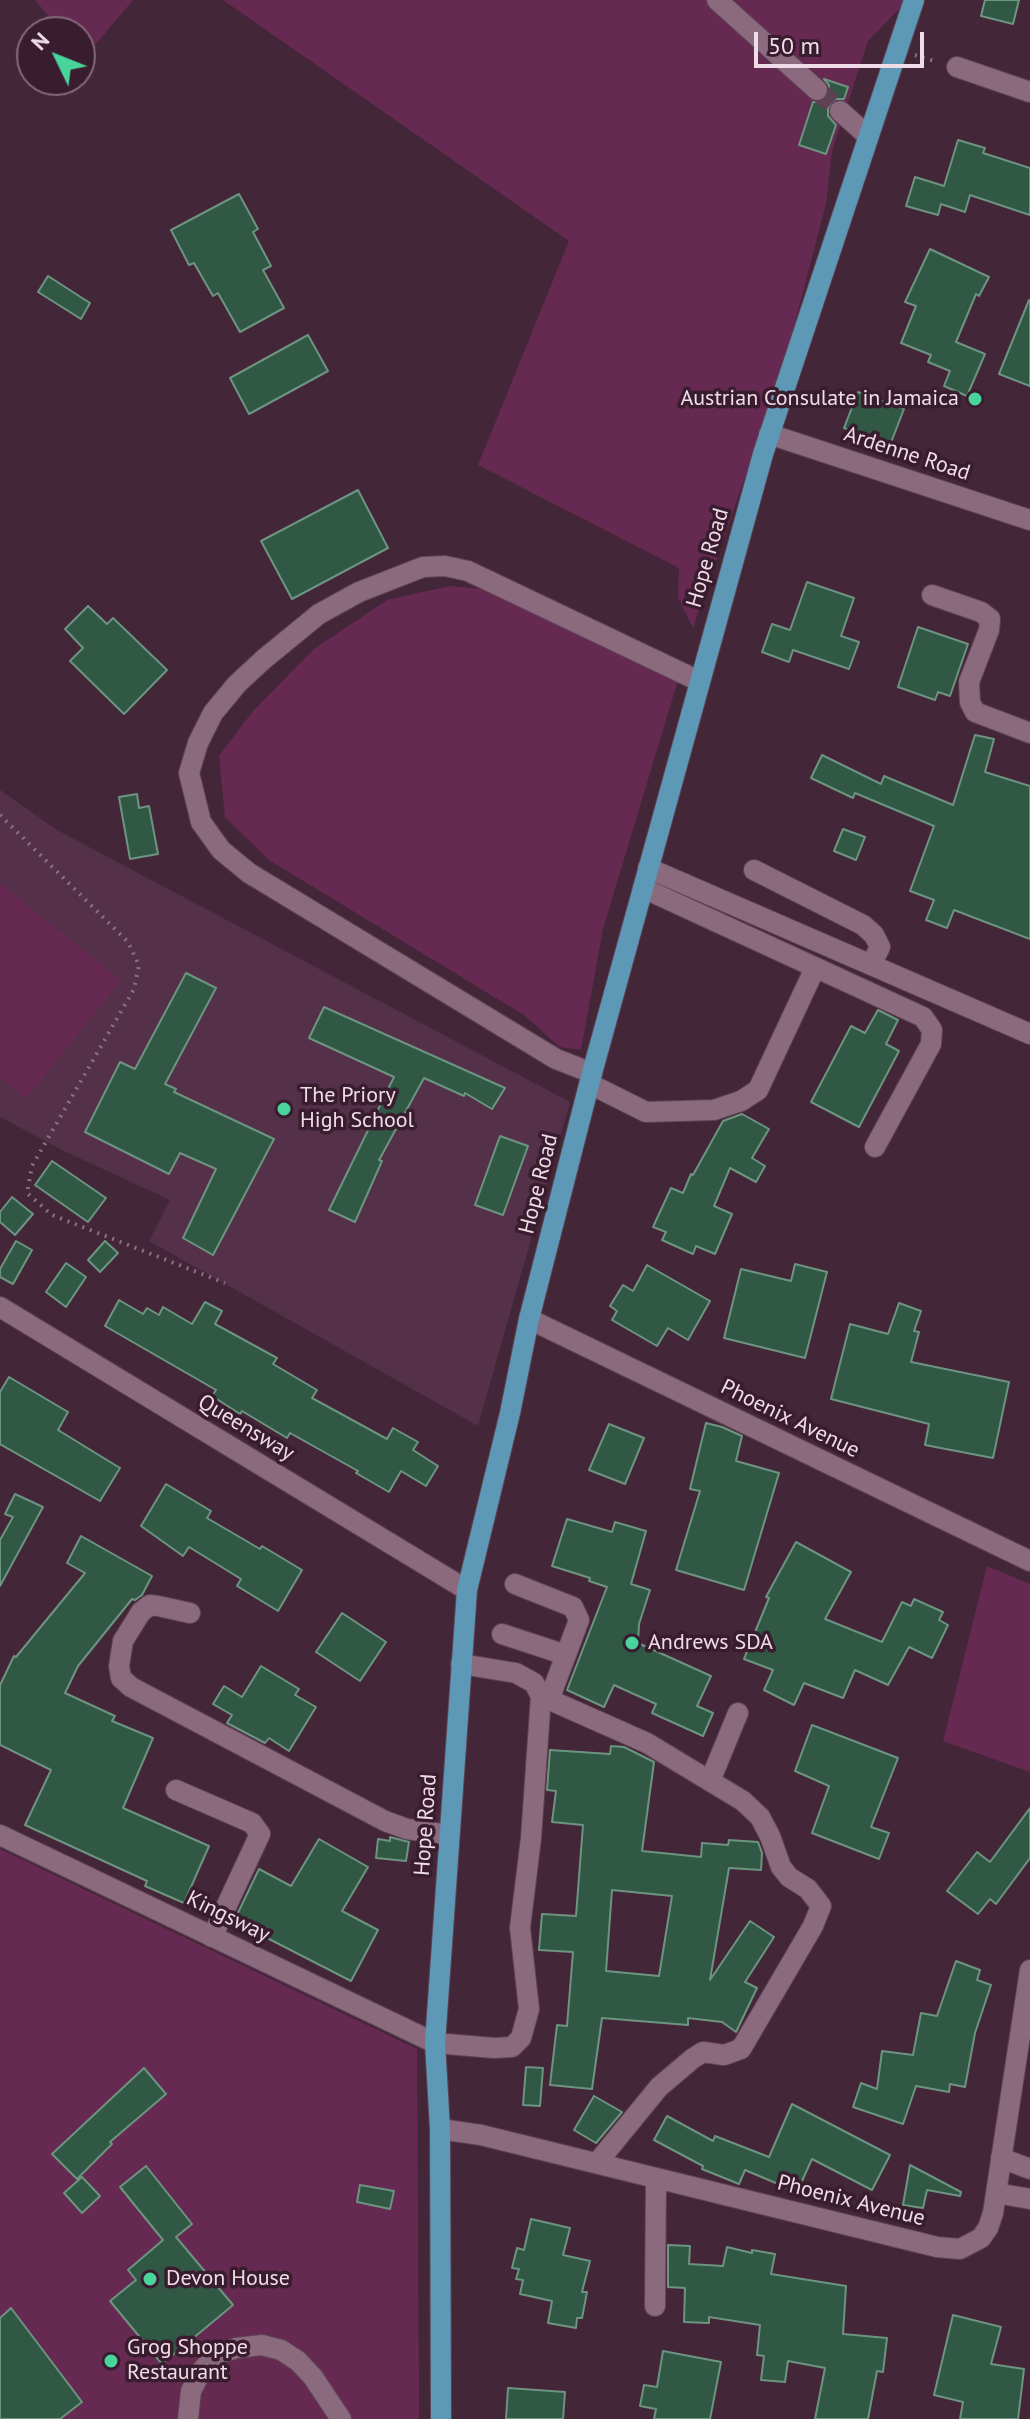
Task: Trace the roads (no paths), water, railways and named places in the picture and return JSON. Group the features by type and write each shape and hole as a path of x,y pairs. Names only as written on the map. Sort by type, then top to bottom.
{"main road":[{"name":"Hope Road","path":"441,2419 440,2129 435,2043 467,1590 510,1413 529,1319 699,681 769,434 914,0"}],"street":[{"path":"717,0 817,90"},
{"path":"957,67 1030,92"},
{"path":"840,111 868,136"},
{"name":"Ardenne Road","path":"769,434 1030,520"},
{"path":"699,681 468,571 445,566 423,567 359,592 319,614 264,659 237,684 213,713 198,743 189,773 201,822 221,850 249,873 646,1112 714,1110 741,1101 758,1090 815,968"},
{"path":"932,595 981,612 990,619 989,630 969,682 970,702 975,712 1030,733"},
{"path":"754,870 863,925 874,935 880,947 871,965"},
{"path":"645,878 871,965 1030,1034"},
{"path":"645,878 815,968 923,1017 932,1030 931,1044 875,1147"},
{"name":"Queensway","path":"0,1307 467,1590"},
{"name":"Phoenix Avenue","path":"529,1319 1030,1561"},
{"path":"435,2043 512,2047 526,2027 529,2009 520,1928 545,1698 579,1620 573,1607 515,1584"},
{"path":"190,1613 150,1605 141,1612 123,1641 119,1666 121,1678 131,1687 385,1821 407,1829 449,1835"},
{"path":"502,1634 566,1655"},
{"path":"461,1664 516,1673 534,1683 545,1698 647,1743 743,1801 760,1817 781,1867 789,1877 808,1889 821,1906 813,1926 741,2049 724,2055 703,2052 692,2059 659,2087 597,2163"},
{"path":"710,1781 738,1713"},
{"path":"176,1790 252,1823 260,1834 212,1937"},
{"name":"Kingsway","path":"0,1835 435,2043"},
{"name":"Phoenix Avenue","path":"440,2129 481,2135 949,2249 971,2246 988,2228 996,2193 1030,1970"},
{"path":"1001,2158 1030,2169"},
{"path":"655,2306 656,2178"},
{"path":"996,2193 1030,2199"},
{"path":"188,2419 191,2391 202,2370 216,2355 236,2348 262,2345 281,2350 298,2361 313,2377 341,2419"}],"tunnel":[{"path":"817,90 840,111"}],"place":[{"name":"Austrian Consulate in Jamaica","path":"975,399"},
{"name":"The Priory High School","path":"284,1109"},
{"name":"Andrews SDA","path":"632,1643"},
{"name":"Devon House","path":"150,2279"},
{"name":"Grog Shoppe Restaurant","path":"111,2361"}]}
